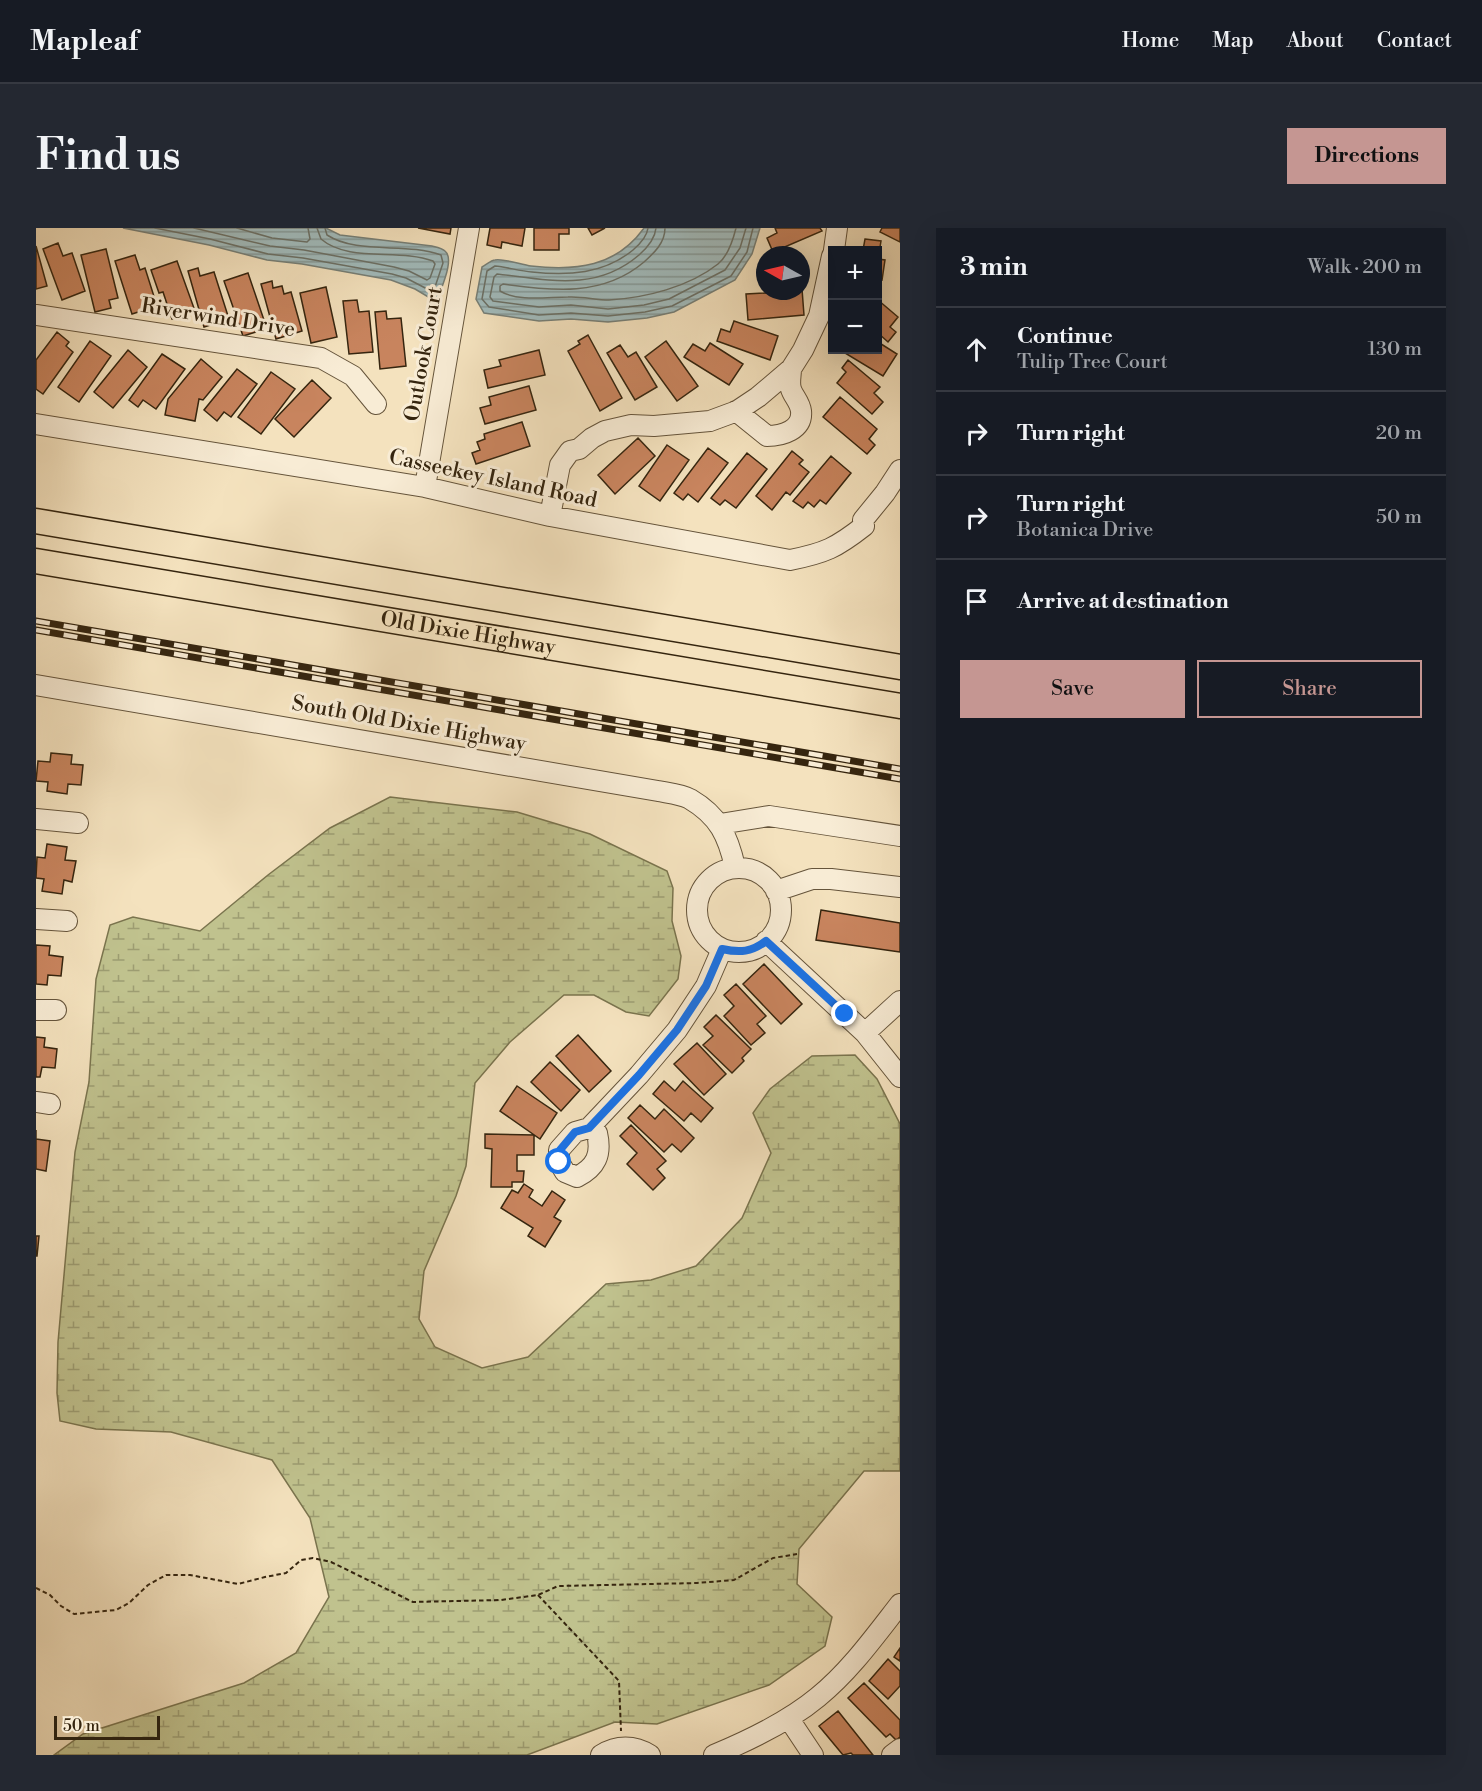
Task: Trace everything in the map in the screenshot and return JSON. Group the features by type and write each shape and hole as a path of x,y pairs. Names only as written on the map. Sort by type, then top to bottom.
{"main road":[{"name":"Old Dixie Highway","path":"36,521 900,667"},
{"name":"Old Dixie Highway","path":"36,561 900,706"}],"street":[{"name":"Outlook Court","path":"425,487 469,228"},
{"path":"835,246 837,228"},
{"path":"556,517 560,465 570,451 579,449 592,438 618,427 710,421 736,411 758,397 791,369 819,316 828,274"},
{"name":"Riverwind Drive","path":"36,315 321,358 353,376 376,404"},
{"path":"736,411 767,436 784,435 793,429 800,420 801,411 790,387 791,369"},
{"name":"Casseekey Island Road","path":"36,424 425,487 556,517 790,560 815,555 840,545 864,526 863,520 885,494 900,470"},
{"name":"South Old Dixie Highway","path":"36,685 689,798 720,824 731,849 735,867"},
{"path":"720,824 769,816 900,836"},
{"path":"36,819 78,823"},
{"path":"735,867 750,868 762,874 773,884 776,891 781,912 777,928 766,941 747,951 734,952 722,949 707,938 699,925 696,910 699,897 704,885 719,872 735,867"},
{"path":"776,891 812,879 900,887"},
{"path":"36,919 67,921"},
{"path":"766,941 865,1033 900,1077"},
{"path":"589,1128 677,1030 706,986 722,949"},
{"path":"865,1033 900,1001"},
{"path":"36,1010 56,1011"},
{"path":"714,1755 789,1719 819,1697 855,1661 900,1604"},
{"path":"789,1719 813,1755"},
{"path":"601,1755 609,1750 622,1747 635,1748 650,1755"},
{"path":"892,1755 900,1749"}],"path":[{"path":"36,1588 50,1595 74,1614 116,1611 129,1604 148,1586 166,1575 190,1575 238,1584 286,1573 301,1560 313,1558 331,1562 413,1602 501,1600 538,1595 558,1586 734,1580 773,1558 797,1554"},
{"path":"538,1595 619,1682 621,1729"}],"green space":[{"path":"390,797 517,812 590,834 667,871 673,888 672,921 681,956 678,979 649,1016 626,1012 594,995 564,995 510,1042 475,1083 466,1166 456,1196 424,1271 419,1319 435,1347 482,1368 528,1357 606,1284 651,1280 696,1266 742,1218 771,1153 753,1113 770,1089 812,1056 855,1055 877,1079 900,1124 900,1471 864,1471 799,1549 797,1584 832,1617 825,1646 769,1685 657,1724 615,1722 527,1755 54,1755 83,1734 244,1683 296,1653 329,1597 310,1518 272,1460 171,1432 96,1429 60,1421 57,1393 58,1342 75,1152 89,1082 96,979 110,925 133,917 200,931 330,828"}],"water":[{"path":"123,228 326,228 340,235 432,246 444,250 449,260 438,298 430,298 415,289 391,280 267,260 209,245"},
{"path":"644,228 760,228 752,254 735,280 674,312 647,318 608,322 571,319 539,321 484,313 476,299 482,267 492,261 503,260 527,265 564,268 594,264 621,251"}],"building":[{"path":"418,228 451,228 450,234"},
{"path":"490,228 525,228 522,246 502,242 501,248 487,245"},
{"path":"534,228 569,228 569,234 559,234 559,250 534,250"},
{"path":"588,228 605,228 592,235"},
{"path":"775,228 820,228 822,231 787,246 770,246 767,238 777,233"},
{"path":"882,228 900,228 900,242 880,232"},
{"path":"865,239 881,241 880,246 864,246"},
{"path":"58,243 63,256 72,253 85,291 62,300 43,249"},
{"path":"36,246 47,286 36,289"},
{"path":"106,249 118,298 109,300 111,308 95,312 81,255"},
{"path":"135,255 140,270 145,268 157,306 132,314 115,261"},
{"path":"882,260 885,260 882,280"},
{"path":"177,261 195,311 172,319 163,292 159,293 151,270"},
{"path":"198,268 200,276 214,272 229,319 204,327 188,271"},
{"path":"248,273 265,323 254,327 256,332 243,336 224,281"},
{"path":"272,281 273,288 282,286 284,294 291,292 302,331 276,339 261,284"},
{"path":"326,287 337,337 311,343 300,293"},
{"path":"756,293 756,300 803,300 804,315 748,320 746,294"},
{"path":"357,300 359,312 369,311 373,352 349,354 343,301"},
{"path":"882,303 898,317 890,327 896,332 888,342 882,337"},
{"path":"386,311 387,319 401,318 406,366 380,369 375,312"},
{"path":"734,321 778,336 770,360 717,341 721,329 730,332"},
{"path":"57,332 69,342 66,346 73,352 43,394 36,389 36,360"},
{"path":"588,335 622,398 600,411 568,351 580,344 578,341"},
{"path":"90,341 111,356 79,402 58,387"},
{"path":"666,341 698,386 677,401 645,357"},
{"path":"710,343 743,364 729,385 684,357 693,344 705,351"},
{"path":"620,345 628,357 636,352 657,387 635,400 607,353"},
{"path":"882,345 897,354 883,376 847,354 882,354"},
{"path":"128,350 147,367 113,408 94,392"},
{"path":"539,350 545,375 488,388 484,370 501,366 499,360"},
{"path":"162,354 185,369 156,409 143,400 138,407 129,400"},
{"path":"201,359 222,377 203,400 199,399 195,421 165,415 168,399"},
{"path":"848,360 880,387 874,393 883,402 872,414 837,383 846,372 842,368"},
{"path":"237,369 257,384 231,417 224,412 217,421 204,410"},
{"path":"271,372 295,389 261,434 238,417"},
{"path":"312,380 331,398 294,437 275,419"},
{"path":"529,386 536,410 485,424 480,408 491,405 489,397"},
{"path":"840,397 877,429 869,439 875,445 867,454 823,417"},
{"path":"522,422 530,446 476,464 472,453 480,450 477,442 485,439 484,434"},
{"path":"638,438 655,456 615,494 598,475"},
{"path":"667,445 689,460 660,501 639,486"},
{"path":"708,448 728,463 698,502 688,494 683,500 674,493"},
{"path":"792,451 803,460 799,464 809,472 790,495 786,492 772,510 756,496"},
{"path":"747,453 767,469 736,508 725,500 720,505 711,498"},
{"path":"831,456 851,473 826,504 820,500 814,507 808,502 803,508 793,501"},
{"path":"51,753 72,755 71,764 83,765 81,785 68,784 67,794 47,791 48,782 36,781 38,761 50,762"},
{"path":"47,844 67,847 65,860 76,861 72,882 64,880 62,894 42,891 44,879 36,878 37,857 45,858"},
{"path":"821,910 900,923 900,952 816,940"},
{"path":"36,945 50,946 49,955 63,957 61,976 48,975 47,985 36,984"},
{"path":"764,964 802,1004 781,1024 743,984"},
{"path":"736,984 766,1016 757,1024 765,1033 751,1045 724,1016 734,1006 724,995"},
{"path":"716,1015 751,1049 742,1058 744,1061 732,1073 703,1045 713,1036 704,1027"},
{"path":"578,1035 611,1071 589,1092 556,1056"},
{"path":"36,1037 45,1038 44,1047 57,1049 55,1068 42,1067 40,1077 36,1077"},
{"path":"697,1043 726,1074 704,1095 674,1064"},
{"path":"550,1062 580,1090 561,1111 531,1082"},
{"path":"664,1081 675,1091 683,1081 713,1108 701,1122 691,1113 684,1121 653,1094"},
{"path":"517,1086 557,1113 540,1139 500,1111"},
{"path":"640,1105 655,1119 664,1109 694,1138 681,1152 672,1144 664,1152 628,1118"},
{"path":"631,1125 666,1161 657,1169 665,1178 653,1190 627,1164 637,1153 620,1136"},
{"path":"485,1134 534,1135 534,1155 517,1155 517,1171 524,1171 523,1182 512,1182 512,1187 491,1187 492,1149 485,1148"},
{"path":"36,1139 50,1141 46,1171 36,1169"},
{"path":"524,1184 533,1190 529,1197 542,1206 552,1191 565,1200 554,1217 561,1221 545,1247 528,1236 533,1228 501,1208 512,1190 518,1193"},
{"path":"36,1236 39,1236 37,1256 36,1256"},
{"path":"900,1648 900,1661 894,1657"},
{"path":"888,1659 900,1671 900,1686 888,1699 869,1681"},
{"path":"864,1683 900,1720 900,1737 896,1740 890,1734 886,1737 848,1698"},
{"path":"838,1711 873,1755 853,1755 851,1753 843,1755 819,1726"}],"railway":[{"path":"36,621 900,769"},
{"path":"36,630 900,779"}],"route":[{"path":"559,1162 560,1150 575,1132 589,1128 677,1030 706,986 722,949 734,952 747,951 757,948 766,941 845,1014"}]}
